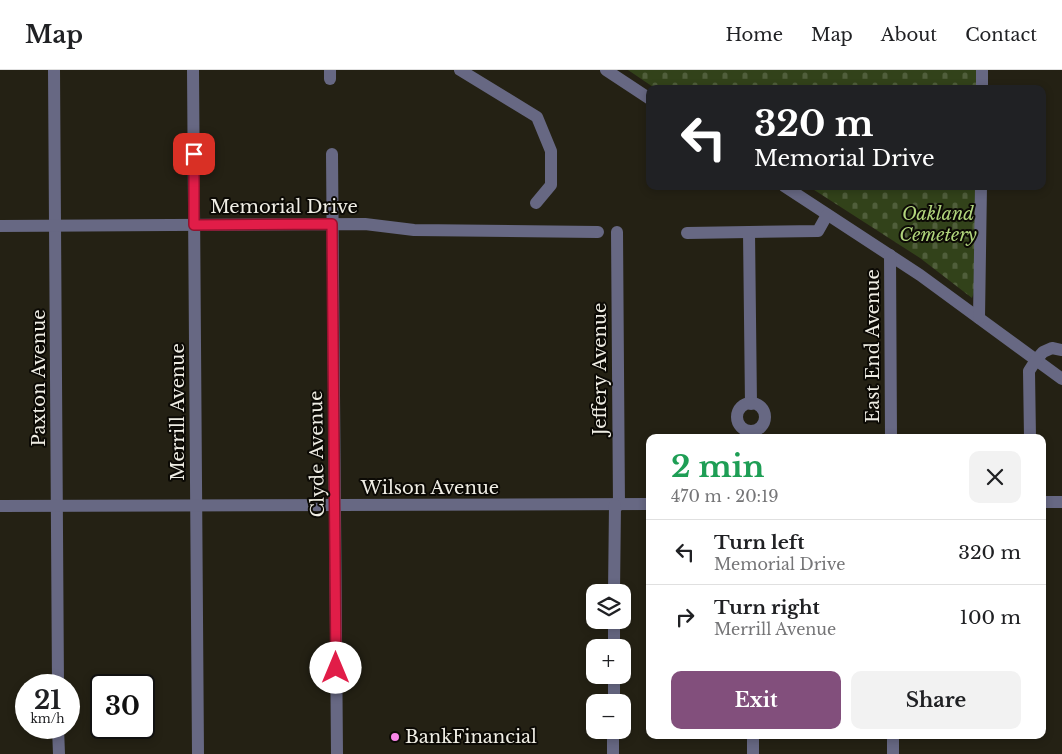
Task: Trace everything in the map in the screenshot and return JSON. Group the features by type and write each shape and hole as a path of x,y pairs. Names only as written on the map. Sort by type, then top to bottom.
{"street":[{"name":"Paxton Avenue","path":"54,70 58,674"},
{"name":"Merrill Avenue","path":"193,70 198,754"},
{"path":"460,70 537,117 551,150 551,185 536,203"},
{"path":"606,70 646,96"},
{"path":"982,70 982,85"},
{"name":"Clyde Avenue","path":"332,154 336,505 336,754"},
{"path":"790,190 890,255 1062,379"},
{"path":"979,318 981,190"},
{"path":"687,233 818,231 827,215"},
{"name":"Memorial Drive","path":"0,226 365,224 414,230 598,232"},
{"name":"Jeffery Avenue","path":"614,584 617,504 617,232"},
{"path":"749,232 751,404"},
{"name":"East End Avenue","path":"890,255 891,434"},
{"path":"1030,434 1029,371 1043,352 1052,348 1062,350"},
{"path":"1046,502 1062,502"},
{"name":"Wilson Avenue","path":"0,506 646,504"},
{"path":"58,739 58,754"},
{"path":"613,739 613,754"},
{"path":"753,739 753,754"},
{"path":"893,739 893,754"}],"green space":[{"path":"628,70 979,70 979,85 650,85"},
{"name":"Oakland Cemetery","path":"814,190 977,190 976,286 972,298 920,258"}],"place":[{"name":"BankFinancial","path":"395,737"}],"route":[{"path":"194,154 194,225 332,224 336,668"}]}
